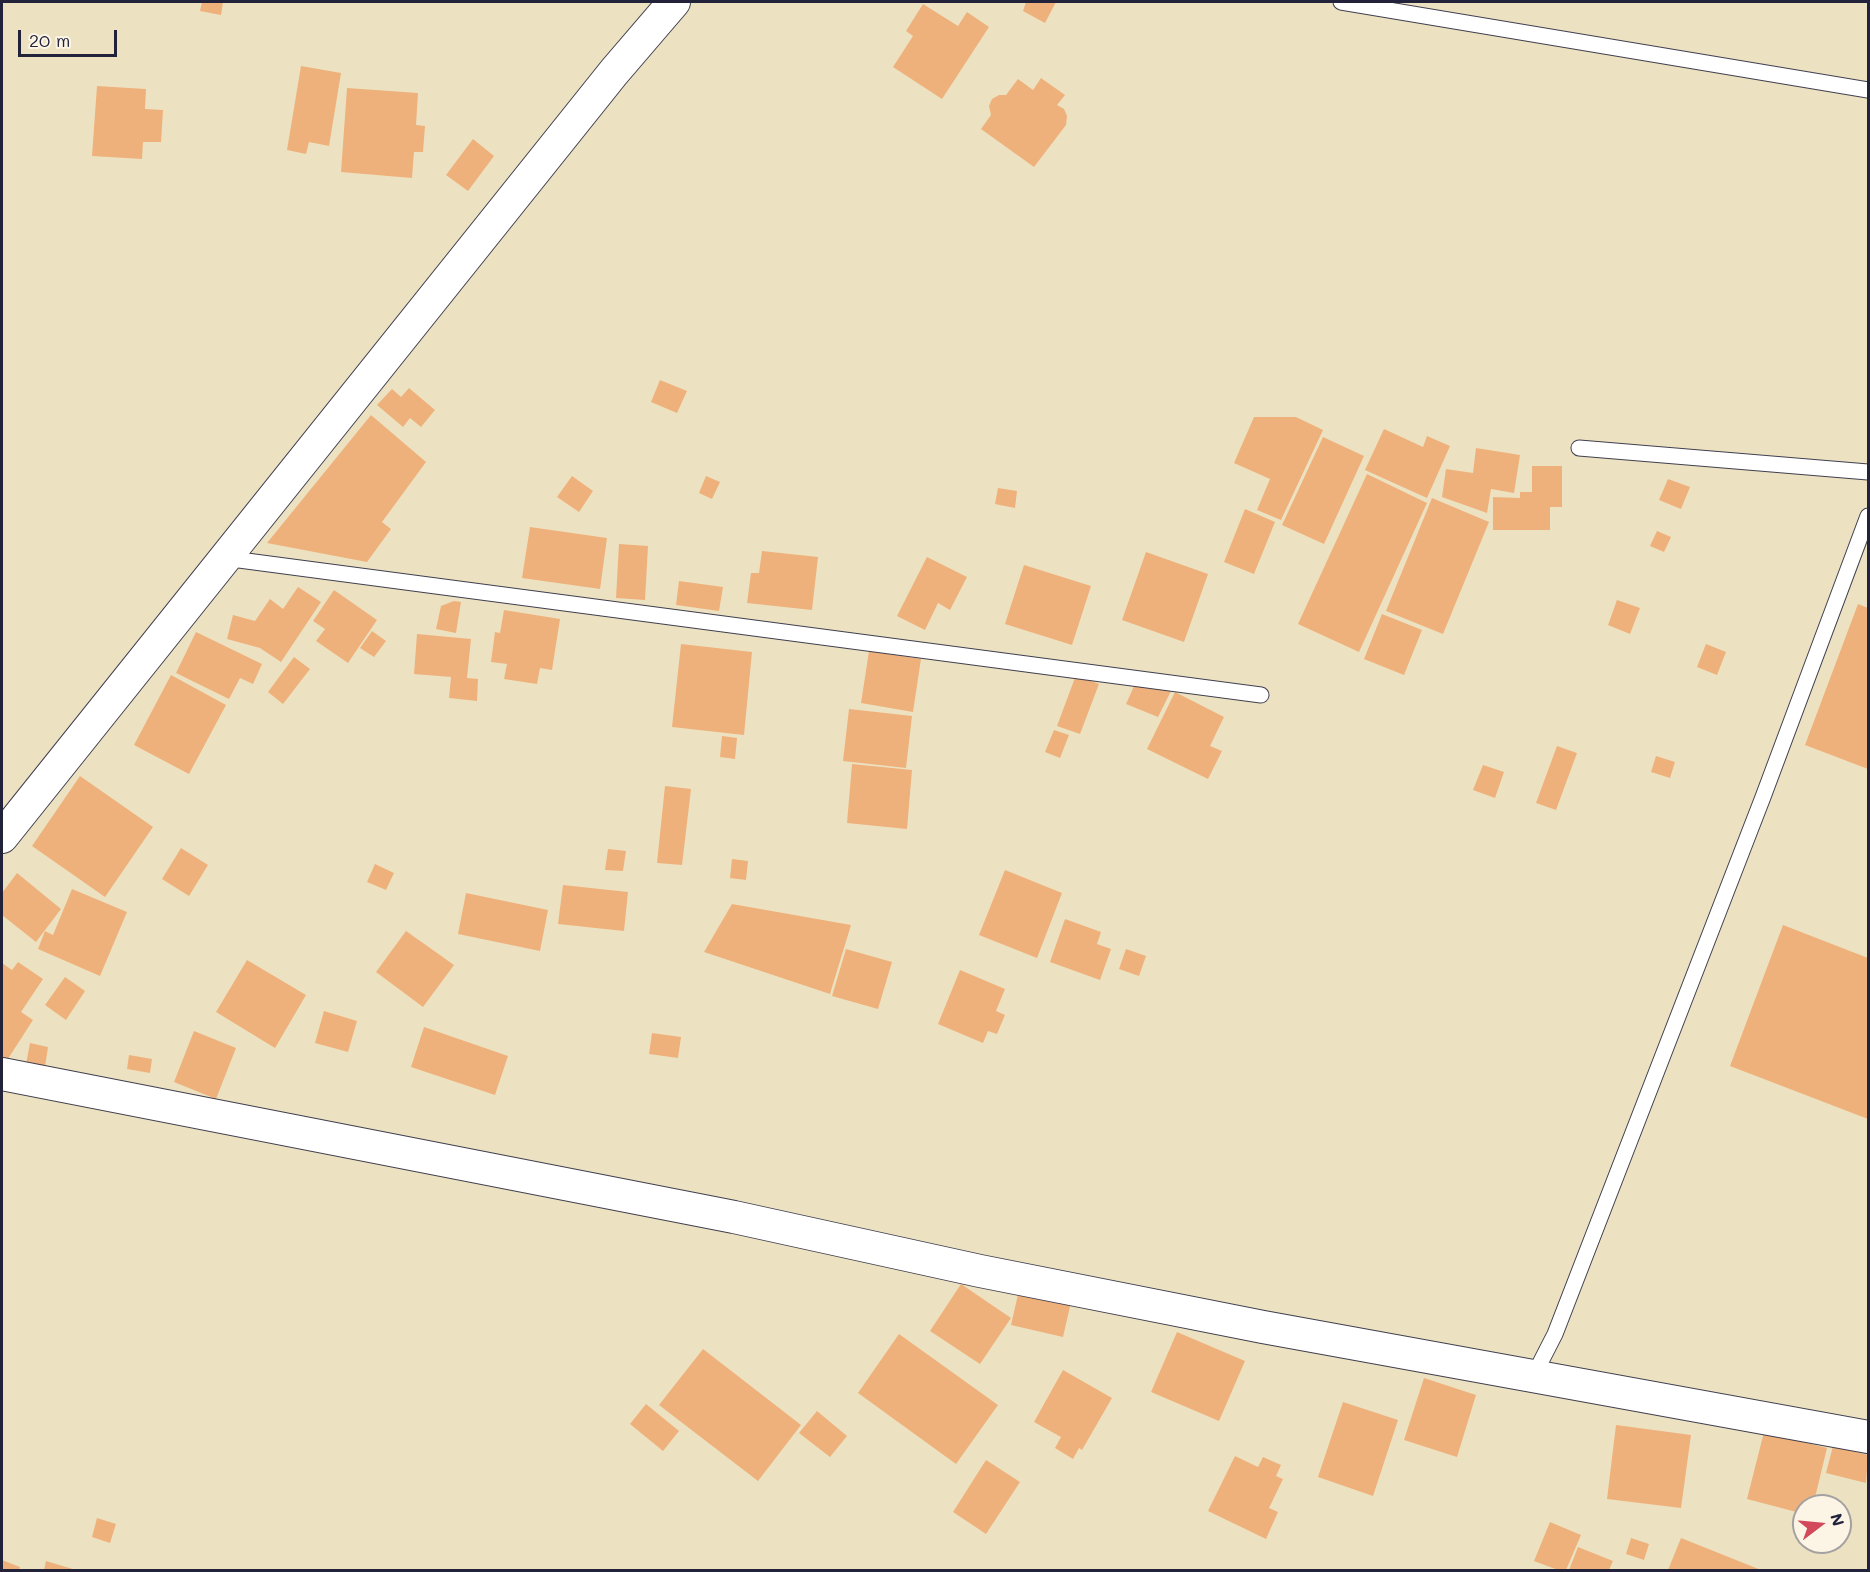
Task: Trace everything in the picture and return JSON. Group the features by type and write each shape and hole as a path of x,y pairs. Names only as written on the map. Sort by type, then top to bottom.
{"street":[{"path":"2,837 614,72 674,2"},
{"path":"2,1074 734,1217 980,1271 1251,1325 1869,1437"}],"lane":[{"path":"1341,2 1869,90"},
{"path":"1580,448 1869,472"},
{"path":"1533,1377 1555,1334 1869,516"},
{"path":"224,558 1261,695"}],"building":[{"path":"202,2 223,2 221,15 200,11"},
{"path":"1026,2 1056,2 1045,23 1023,11"},
{"path":"923,4 958,26 967,12 989,27 942,99 893,67 913,36 906,31"},
{"path":"301,66 341,73 329,146 309,142 306,154 287,150"},
{"path":"1041,78 1065,95 1057,105 1064,109 1067,116 1066,125 1034,167 981,129 991,115 989,106 992,99 999,95 1006,95 1018,79 1033,90"},
{"path":"97,86 146,89 145,109 163,110 161,142 143,142 142,159 92,156"},
{"path":"347,88 418,93 416,125 425,126 423,152 414,152 412,178 341,172"},
{"path":"473,139 494,156 468,191 446,175"},
{"path":"660,380 687,391 677,413 651,402"},
{"path":"409,388 435,410 421,427 410,418 403,427 377,405 392,389 401,397"},
{"path":"371,415 426,462 382,522 391,529 367,562 267,543"},
{"path":"1254,417 1296,417 1323,430 1281,520 1257,510 1270,479 1234,463"},
{"path":"1384,429 1423,447 1427,436 1450,446 1427,498 1365,470"},
{"path":"1323,437 1364,456 1324,544 1282,525"},
{"path":"1476,448 1520,455 1514,493 1491,489 1487,513 1442,497 1446,469 1473,473"},
{"path":"1532,466 1562,466 1562,507 1550,507 1550,530 1493,530 1493,497 1520,498 1520,492 1532,492"},
{"path":"1367,474 1427,503 1359,652 1298,624"},
{"path":"572,476 593,491 579,512 557,497"},
{"path":"706,476 720,482 712,499 699,493"},
{"path":"1668,479 1690,487 1681,509 1659,500"},
{"path":"998,488 1017,491 1015,508 995,504"},
{"path":"1432,498 1489,522 1443,634 1386,611"},
{"path":"1245,509 1275,522 1254,574 1224,562"},
{"path":"530,527 607,538 600,589 522,578"},
{"path":"1657,531 1671,537 1664,552 1650,546"},
{"path":"619,544 648,546 645,600 616,598"},
{"path":"762,551 818,557 812,610 747,603 751,573 759,573"},
{"path":"1146,552 1208,574 1184,642 1122,620"},
{"path":"927,557 967,577 950,610 938,603 925,630 897,616"},
{"path":"1024,565 1091,586 1072,645 1005,624"},
{"path":"679,581 723,587 719,611 676,605"},
{"path":"298,587 321,602 281,662 260,648 227,639 233,615 255,621 270,599 283,609"},
{"path":"334,590 377,620 348,663 316,641 325,629 313,621"},
{"path":"1617,600 1640,608 1630,634 1608,625"},
{"path":"454,601 461,602 456,633 436,629 441,606"},
{"path":"1858,604 1868,608 1868,769 1805,745"},
{"path":"504,610 560,619 552,670 540,668 537,684 504,679 507,664 491,662 495,632 500,633"},
{"path":"1382,614 1422,630 1404,675 1364,659"},
{"path":"372,631 386,641 374,657 360,648"},
{"path":"196,632 262,664 253,684 240,678 229,699 176,673"},
{"path":"417,634 471,639 467,678 478,679 477,701 449,698 451,677 414,674"},
{"path":"681,644 752,652 744,735 672,727"},
{"path":"1706,644 1726,652 1717,675 1697,667"},
{"path":"869,651 921,659 913,712 861,703"},
{"path":"294,657 310,669 283,704 268,692"},
{"path":"171,675 226,705 189,774 134,745"},
{"path":"1076,675 1099,684 1080,734 1057,726"},
{"path":"1135,684 1171,691 1158,717 1126,704"},
{"path":"1175,692 1224,717 1210,746 1222,751 1208,779 1147,749"},
{"path":"849,709 912,716 906,768 843,761"},
{"path":"1054,730 1069,735 1060,758 1045,752"},
{"path":"722,736 737,738 735,759 720,757"},
{"path":"1557,746 1577,753 1556,810 1536,803"},
{"path":"1656,756 1675,762 1670,778 1651,772"},
{"path":"852,764 912,770 907,829 847,823"},
{"path":"1483,765 1504,772 1495,798 1473,790"},
{"path":"80,776 153,827 105,897 32,846"},
{"path":"665,786 691,789 682,865 657,863"},
{"path":"181,848 208,865 189,896 162,879"},
{"path":"608,849 626,851 623,871 605,870"},
{"path":"732,859 748,861 746,880 730,878"},
{"path":"375,864 394,873 386,890 367,882"},
{"path":"1005,870 1062,893 1037,958 979,935"},
{"path":"17,873 61,909 36,942 2,915 2,893"},
{"path":"563,885 628,892 624,931 558,924"},
{"path":"72,889 127,912 100,976 38,949 45,931 53,935"},
{"path":"466,893 548,910 540,951 458,934"},
{"path":"732,904 851,925 830,994 704,952"},
{"path":"1065,919 1101,932 1097,944 1111,949 1100,980 1050,962"},
{"path":"1783,925 1868,958 1868,1119 1730,1066"},
{"path":"406,931 454,965 423,1007 376,972"},
{"path":"846,949 892,962 878,1009 832,996"},
{"path":"1126,949 1146,956 1139,976 1119,969"},
{"path":"247,960 306,995 275,1048 216,1012"},
{"path":"18,962 43,979 21,1012 33,1020 4,1065 2,1063 2,963 12,970"},
{"path":"960,970 1005,989 996,1011 1005,1015 997,1034 988,1031 983,1043 938,1024"},
{"path":"65,977 85,991 66,1020 45,1005"},
{"path":"324,1011 357,1021 348,1052 315,1043"},
{"path":"424,1027 508,1056 495,1095 411,1067"},
{"path":"194,1031 236,1048 216,1099 174,1082"},
{"path":"652,1033 681,1037 678,1058 649,1054"},
{"path":"30,1043 48,1047 45,1067 26,1064"},
{"path":"129,1055 152,1059 150,1073 127,1069"},
{"path":"961,1284 1011,1318 980,1364 930,1331"},
{"path":"1019,1290 1071,1302 1063,1337 1011,1325"},
{"path":"1177,1332 1245,1361 1219,1421 1151,1392"},
{"path":"899,1334 998,1405 956,1464 858,1393"},
{"path":"703,1349 801,1425 758,1481 659,1405"},
{"path":"1063,1370 1112,1398 1082,1450 1079,1448 1073,1459 1055,1448 1061,1437 1034,1422"},
{"path":"1424,1378 1476,1395 1457,1457 1404,1440"},
{"path":"1343,1402 1398,1420 1373,1496 1318,1477"},
{"path":"646,1404 679,1431 663,1451 630,1424"},
{"path":"817,1411 847,1436 830,1457 799,1433"},
{"path":"1616,1425 1691,1435 1681,1508 1607,1499"},
{"path":"1764,1432 1827,1448 1816,1494 1792,1494 1792,1511 1747,1499"},
{"path":"1833,1446 1868,1455 1866,1483 1826,1473"},
{"path":"1235,1456 1258,1467 1263,1457 1281,1465 1276,1476 1283,1479 1269,1508 1278,1512 1266,1539 1208,1511"},
{"path":"986,1460 1020,1482 986,1534 953,1512"},
{"path":"97,1518 116,1524 110,1543 92,1537"},
{"path":"1550,1522 1581,1535 1566,1570 1558,1570 1534,1561"},
{"path":"1631,1538 1649,1544 1644,1560 1626,1554"},
{"path":"1681,1538 1761,1570 1668,1570"},
{"path":"1578,1547 1613,1561 1609,1570 1569,1570"},
{"path":"2,1560 20,1567 19,1570 2,1570"},
{"path":"46,1561 76,1570 44,1570"}]}
